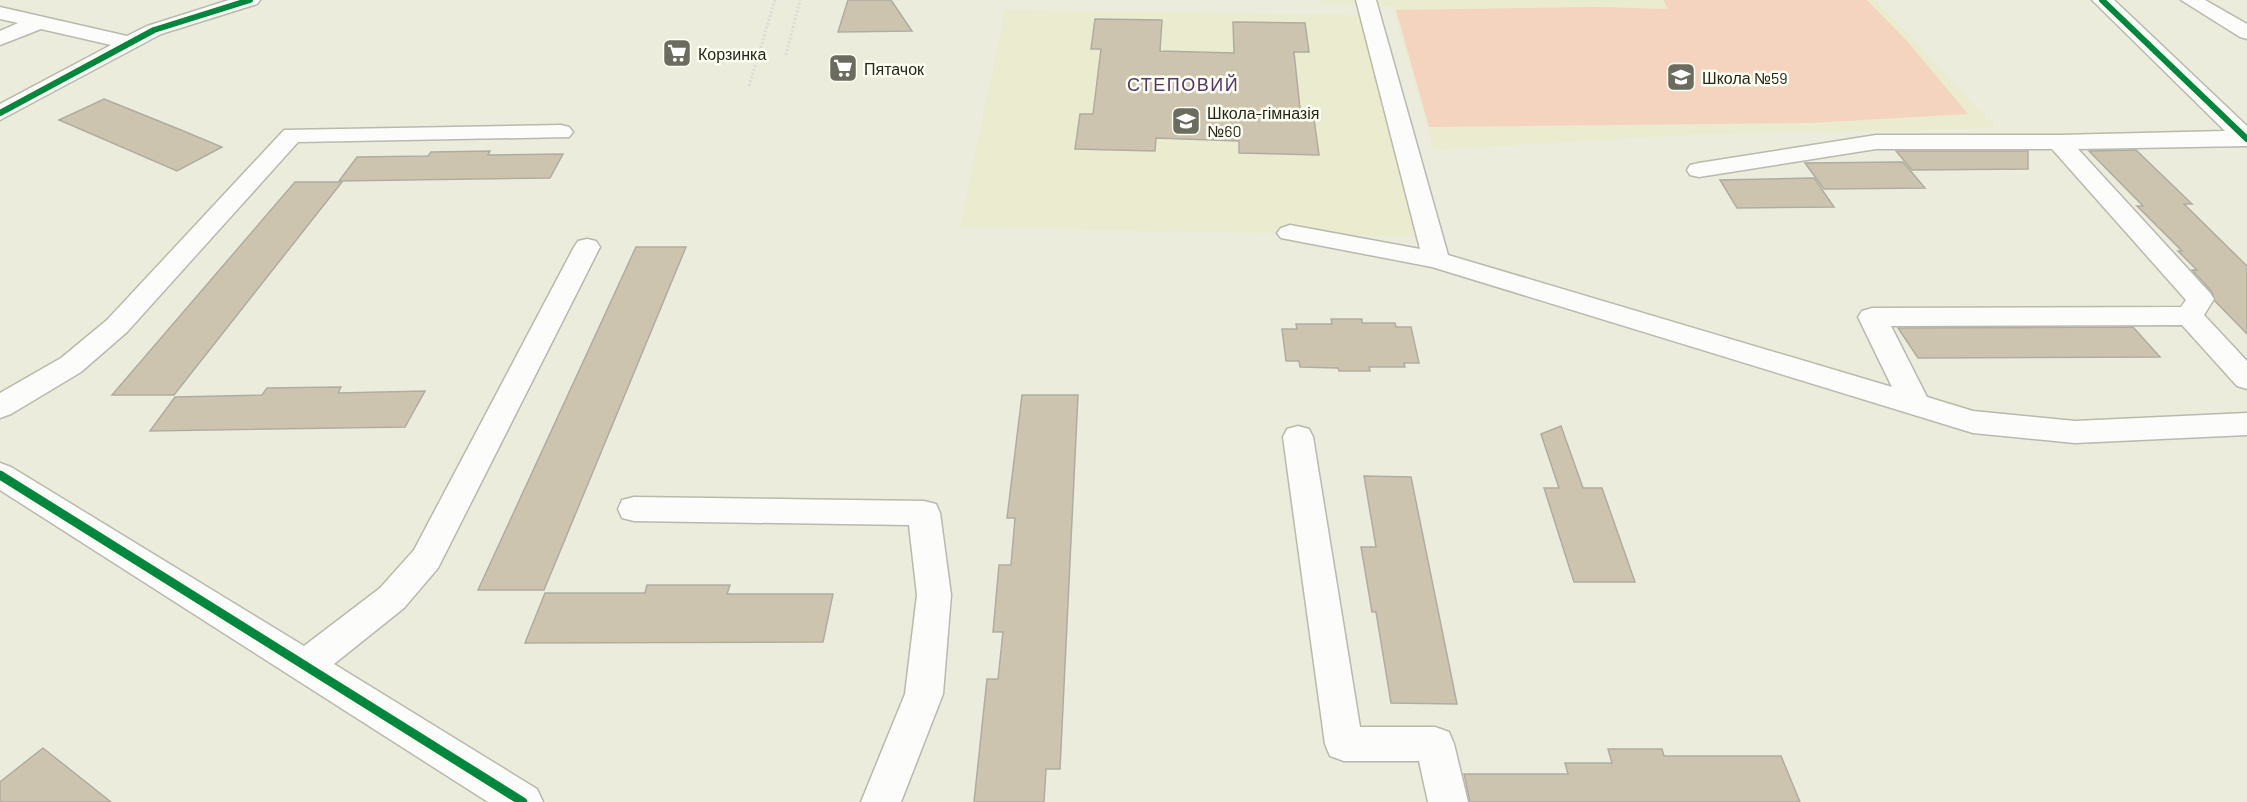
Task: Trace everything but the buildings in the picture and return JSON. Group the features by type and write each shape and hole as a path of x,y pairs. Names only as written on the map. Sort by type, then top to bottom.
{"street":[{"path":"0,113 154,30 250,0"},
{"path":"1366,0 1436,260"},
{"path":"2102,0 2246,138"},
{"path":"2191,0 2247,33"},
{"path":"0,13 131,43"},
{"path":"0,39 36,23"},
{"path":"0,407 71,365 117,326 292,135 561,132"},
{"path":"1699,170 1876,142 2059,142 2246,138"},
{"path":"2059,142 2200,299 2190,316"},
{"path":"1290,233 1436,260 1973,422 2075,432 2247,424"},
{"path":"305,666 392,598 426,560 587,247"},
{"path":"1916,406 1872,317 2190,316 2247,379"},
{"path":"1298,437 1344,744 1435,744 1448,802"},
{"path":"0,475 523,802"},
{"path":"634,509 924,513 934,595 924,694 881,802"}],"path":[{"path":"749,86 775,0"},
{"path":"786,55 800,0"}],"shaded area":[{"name":"Школа №59","path":"1320,0 1876,0 1996,128 1701,134 1434,150 1392,6 1321,3"},
{"name":"Школа №59","path":"1663,0 1867,0 1907,41 1968,114 1810,123 1429,127 1396,10 1597,7 1668,9"},
{"name":"Школа-гімназія №60","path":"1005,10 1365,15 1415,236 960,227"}],"cycle path":[{"path":"0,113 154,30 250,0"},
{"path":"2102,0 2247,139"},
{"path":"0,475 523,802"}],"place":[{"name":"Корзинка","path":"677,53"},
{"name":"Пятачок","path":"843,68"},
{"name":"Школа №59","path":"1681,77"},
{"name":"Школа-гімназія №60","path":"1186,121"}],"district":[{"name":"СТЕПОВИЙ","path":"1183,84"}]}
